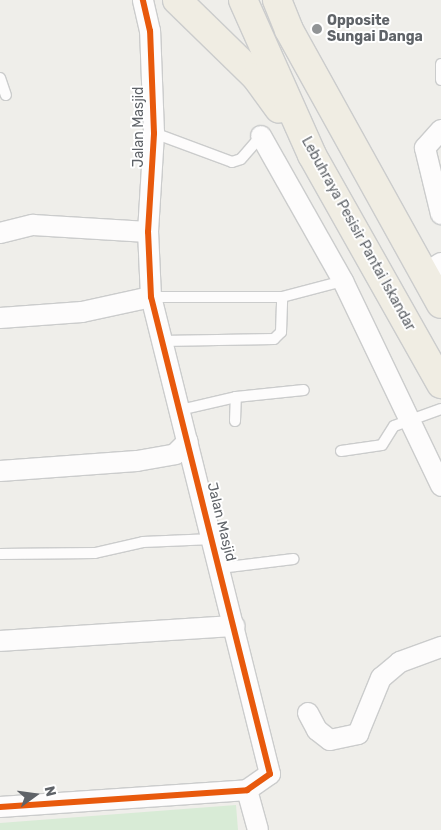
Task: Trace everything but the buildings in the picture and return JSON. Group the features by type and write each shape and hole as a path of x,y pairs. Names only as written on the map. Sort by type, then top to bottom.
{"highway":[{"path":"177,0 256,77 312,155"},
{"name":"Lebuhraya Pesisir Pantai Iskandar","path":"244,0 312,155 441,384"},
{"path":"277,0 289,30 433,269 441,304"}],"street":[{"name":"Jalan Masjid","path":"143,0 150,31 154,133 148,232 151,297 271,765 264,780 247,790"},
{"path":"441,130 425,148 441,210"},
{"path":"261,136 343,281 441,486"},
{"path":"0,233 33,225 148,232"},
{"path":"0,318 82,312 151,297"},
{"path":"0,471 137,461 175,454 188,442"},
{"path":"0,641 235,626"},
{"path":"308,713 317,730 330,740 358,734 381,678 400,662 441,647"},
{"path":"0,807 247,790 258,830"}],"lane":[{"path":"441,64 441,80"},
{"path":"0,78 6,95"},
{"path":"154,133 232,162 241,159 261,136"},
{"path":"151,297 282,297 343,281"},
{"path":"162,341 274,339 281,332 282,297"},
{"path":"180,410 236,397 304,390"},
{"path":"235,421 236,397"},
{"path":"342,451 382,445 394,426 410,423 441,409"},
{"path":"0,554 95,553 143,542 212,539"},
{"path":"220,568 293,559"}],"green space":[{"path":"236,805 238,830 0,830 0,823"}],"cycle path":[{"path":"0,807 247,790 270,774 151,297 148,232 154,133 150,31 143,0"}],"place":[{"name":"Opposite Sungai Danga","path":"317,29"}]}
